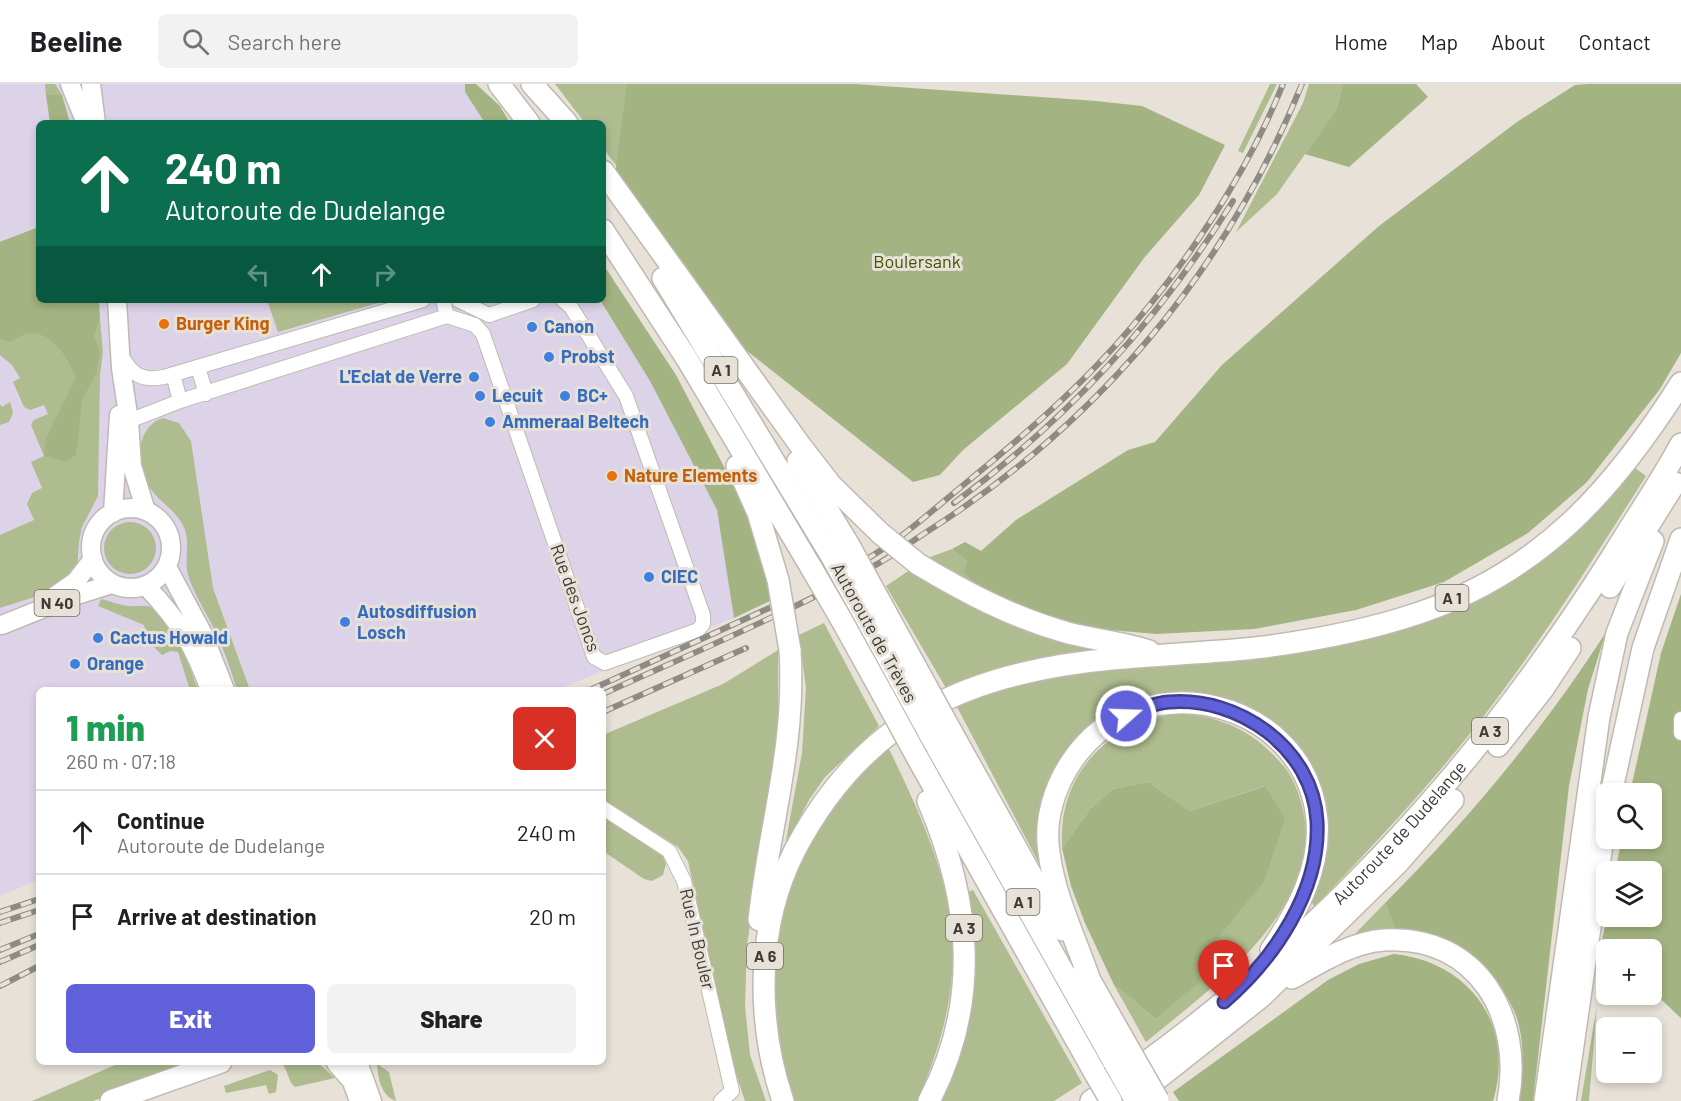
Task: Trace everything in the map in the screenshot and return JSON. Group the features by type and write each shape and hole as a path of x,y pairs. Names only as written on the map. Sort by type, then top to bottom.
{"highway":[{"path":"499,84 528,120"},
{"path":"527,84 555,120"},
{"path":"532,84 564,120"},
{"name":"A 1","path":"606,175 736,358 831,485 880,533 918,564 968,595 1040,624 1069,633 1130,645 1160,656 1311,640 1420,613 1509,570 1548,542 1597,498 1650,431 1681,383"},
{"name":"Autoroute de Trèves","path":"606,192 841,552"},
{"name":"Autoroute de Trèves","path":"606,235 687,359 841,618 1111,1101"},
{"name":"A 1","path":"736,358 869,603 1122,1057 1159,1100"},
{"path":"687,359 758,513 778,580 790,650 793,692 789,742 760,913 752,979 757,1044 771,1101"},
{"name":"Autoroute de Dudelange","path":"1091,1101 1256,988 1352,888 1470,757 1565,632 1681,444"},
{"name":"Autoroute de Dudelange","path":"1131,1097 1397,864 1472,777 1543,689 1640,540 1681,472"},
{"path":"1545,1101 1595,740 1617,633 1640,568 1681,486"},
{"path":"1613,783 1643,648 1681,539"},
{"name":"A 6","path":"783,1101 768,1040 764,997 766,952 776,902 789,862 812,817 835,785 886,735 928,707 957,693 1024,672 1109,659 1160,656"},
{"name":"A 3","path":"1090,981 1064,909 1048,851 1050,813 1053,802 1065,771 1088,741 1126,716 1168,702 1221,707 1252,720 1279,741 1299,767 1311,794 1317,820 1312,872 1290,922 1256,988"},
{"name":"A 1","path":"943,736 1090,981 1122,1057 1131,1097"},
{"name":"A 3","path":"917,757 926,796 943,835 957,880 966,940 958,1025 939,1083 929,1101"},
{"path":"1565,1101 1601,849"},
{"path":"1256,988 1367,942 1398,940 1433,946 1468,967 1487,987 1501,1009 1511,1047 1513,1072 1508,1101"},
{"path":"111,1101 213,1065"}],"main road":[{"path":"70,84 85,120"},
{"path":"91,84 96,120"},
{"path":"113,513 120,360 117,303"},
{"path":"120,360 129,421 132,466 146,511 166,528 171,554 167,567 146,586 135,588 112,584 97,569 93,559 91,546 94,532 102,521 113,513 124,509 146,511"},
{"name":"N 40","path":"1,626 69,587 93,559"},
{"path":"167,567 203,634 224,687"},
{"name":"N 40","path":"1,626 74,596 112,584"},
{"path":"146,586 176,618 195,649 209,687"},
{"path":"353,1067 358,1101"},
{"path":"353,1067 372,1101"}],"street":[{"path":"120,360 142,378 173,374 413,303"},
{"path":"129,421 180,401 447,316 443,303"},
{"path":"464,303 489,315 524,303"},
{"name":"Rue des Joncs","path":"447,316 475,325 483,334 594,657 605,663 698,630 703,624 704,615 626,396 566,303"},
{"path":"309,334 316,359"},
{"path":"198,367 206,394"},
{"path":"173,374 180,401"},
{"path":"1681,719 1681,733"},
{"name":"Rue In Bouler","path":"606,810 660,844 675,860 684,881 732,1091 721,1101"}],"shaded area":[{"path":"0,84 465,84 465,92 483,120 36,120 36,303 602,303 650,381 717,510 734,618 563,687 36,687 36,881 0,896"}],"green space":[{"path":"45,84 55,84 62,95 46,95"},
{"path":"465,84 476,84 500,106 508,120 483,120 465,92"},
{"path":"555,84 628,84 618,168 606,152 606,120 583,120"},
{"name":"Boulersank","path":"627,84 855,84 1096,101 1142,106 1225,145 1199,195 1144,258 1067,364 963,450 940,475 913,482 742,347 686,266 615,175"},
{"path":"1270,84 1277,84 1243,153 1238,151"},
{"path":"1309,84 1343,84 1336,110 1277,194 1236,232 1303,103"},
{"path":"1343,84 1416,84 1428,97 1349,167 1305,154 1336,110"},
{"path":"1681,84 1681,353 1660,389 1587,482 1528,533 1444,582 1356,610 1254,629 1156,634 1088,628 1057,620 985,594 964,572 967,561 952,549 965,542 981,551 1016,520 1128,450 1155,442 1222,365 1379,226 1517,122 1575,85"},
{"path":"46,95 62,95 69,120 50,120"},
{"path":"36,228 36,303 44,303 94,334 100,319 103,352 100,375 98,496 82,527 77,569 50,592 0,608 0,535 34,520 27,504 32,493 42,488 31,462 44,456 31,425 34,420 48,414 44,405 30,410 24,407 13,382 20,378 12,365 0,355 0,242"},
{"path":"36,228 36,303 99,303 100,319 94,336 100,352 96,374 82,400 76,455 66,462 44,456 46,438 76,378 59,348 45,337 28,333 11,342 0,339 0,242"},
{"path":"606,269 676,375 754,524 776,598 734,618 717,510 650,381 602,303 606,303"},
{"path":"268,303 378,303 278,332"},
{"path":"10,402 13,413 9,422 0,425 0,404 2,407"},
{"path":"163,418 179,423 191,441 213,588 249,687 236,687 221,644 188,575 187,542 182,523 150,488 141,469 140,448 147,429 154,422"},
{"path":"1635,468 1646,476 1541,638 1472,731 1434,777 1314,907 1311,900 1320,880 1326,847 1326,816 1257,713 1225,699 1195,693 1165,693 1121,706 1099,720 1069,750 1042,869 955,703 1041,677 1401,627 1595,512"},
{"path":"125,522 135,522 149,529 156,548 149,567 135,574 125,574 115,570 108,563 104,553 104,543 108,533 115,526"},
{"path":"952,549 967,561 985,594 925,559"},
{"path":"913,568 1095,647 1095,651 997,668 946,688 886,586"},
{"path":"1681,594 1681,1018 1662,1000 1662,939 1602,939 1605,927 1662,927 1662,861 1617,861 1620,849 1662,849 1662,783 1632,783 1661,653"},
{"path":"101,599 125,605 149,607 161,615 169,623 181,645 197,687 189,687 178,652 170,651 162,655 149,642 144,625 98,606"},
{"path":"824,623 879,726 825,777 809,800 785,846 802,753 806,688 799,635"},
{"path":"1606,632 1588,689 1569,786 1533,1101 1517,1101 1522,1068 1521,1035 1507,996 1483,966 1451,944 1434,936 1396,931 1385,903 1475,807 1503,773 1557,704"},
{"path":"778,650 778,733 747,945 745,1006 750,1055 766,1101 745,1101 734,1068 688,861 678,847 606,801 606,734 723,684"},
{"path":"1177,713 1221,721 1246,733 1258,741 1285,767 1292,778 1303,810 1305,846 1297,880 1280,912 1257,942 1230,971 1146,1042 1114,985 1156,1019 1218,965 1207,950 1263,881 1264,786 1190,811 1148,782 1113,789 1091,808 1062,848 1063,821 1068,797 1091,757 1108,742 1129,729 1152,719"},
{"path":"888,747 929,838 942,880 950,921 953,962 948,1004 937,1050 917,1101 795,1101 778,1026 776,988 778,950 784,912 795,875 811,840 831,807 851,783"},
{"path":"1148,782 1190,811 1265,786 1285,819 1264,881 1208,950 1218,966 1156,1019 1114,985 1085,923 1071,886 1062,848 1091,808 1113,789"},
{"path":"606,818 663,856 666,864 663,875 652,881 644,879 606,853"},
{"path":"973,890 1082,1083 1054,1101 936,1101 945,1082 965,893"},
{"path":"1385,903 1396,931 1350,939"},
{"path":"1394,954 1421,960 1445,970 1465,984 1481,1002 1492,1024 1498,1048 1498,1073 1493,1101 1179,1101 1173,1092 1328,980 1359,964"},
{"path":"1597,1005 1589,1101 1581,1101"},
{"path":"115,1065 193,1065 93,1101 32,1101"},
{"path":"282,1065 320,1065 335,1078 295,1087"},
{"path":"377,1065 389,1072 396,1101 387,1095 379,1081"},
{"path":"270,1070 278,1075 276,1092 269,1094 266,1085 226,1093 224,1086"}],"railway":[{"path":"846,570 863,562 894,541 938,506 1043,418 1114,347 1163,288 1210,222 1251,153 1283,84"},
{"path":"606,693 772,617 879,563 987,490 1045,444 1099,393 1149,338 1194,280 1235,218 1271,153 1302,84"},
{"path":"954,503 1035,437 1108,366 1174,287 1233,201"},
{"path":"597,687 778,604"},
{"path":"606,711 746,648"},
{"path":"0,912 36,900"},
{"path":"0,923 36,911"},
{"path":"0,950 36,935"},
{"path":"0,962 36,946"},
{"path":"0,986 36,968"}],"place":[{"name":"Burger King","path":"164,324"},
{"name":"Canon","path":"532,327"},
{"name":"Probst","path":"549,357"},
{"name":"L'Eclat de Verre","path":"474,377"},
{"name":"Lecuit","path":"480,396"},
{"name":"BC+","path":"565,396"},
{"name":"Ammeraal Beltech","path":"490,422"},
{"name":"Nature Elements","path":"612,476"},
{"name":"CIEC","path":"649,577"},
{"name":"Autosdiffusion Losch","path":"345,622"},
{"name":"Cactus Howald","path":"98,638"},
{"name":"Orange","path":"75,664"}],"route":[{"path":"1126,716 1145,707 1168,702 1193,702 1221,707 1252,720 1279,741 1299,767 1311,794 1317,820 1315,849 1312,872 1304,893 1290,922 1251,979 1224,1002"}]}
